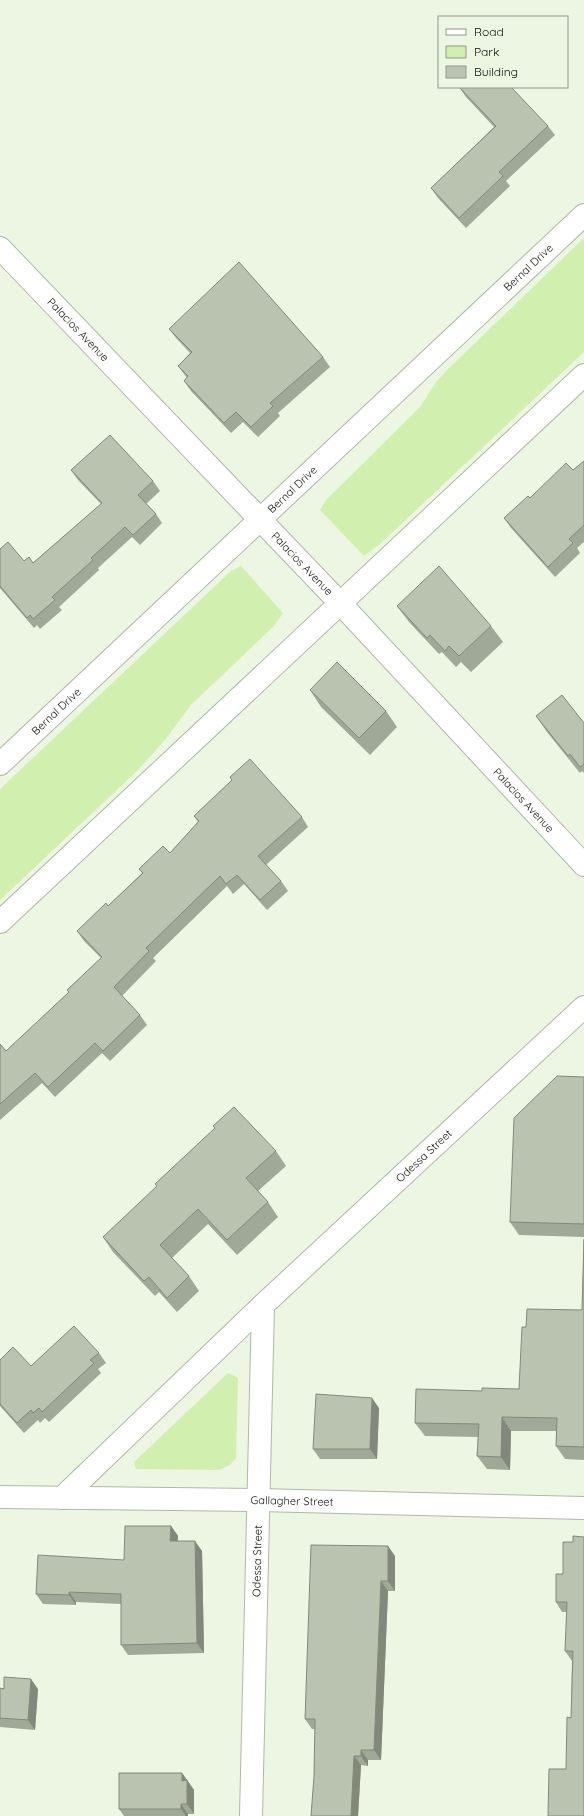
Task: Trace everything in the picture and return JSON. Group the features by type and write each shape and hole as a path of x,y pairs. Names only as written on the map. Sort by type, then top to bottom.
{"street":[{"name":"Bernal Drive","path":"0,764 584,215"},
{"name":"Palacios Avenue","path":"0,248 260,518 584,865"},
{"path":"0,922 584,375"},
{"name":"Odessa Street","path":"62,1498 263,1305 584,1007"},
{"name":"Odessa Street","path":"251,1816 260,1500 263,1305"},
{"name":"Gallagher Street","path":"0,1497 260,1500 584,1508"}],"green space":[{"path":"584,238 584,352 380,544 364,556 320,510 326,500 420,407 436,382 448,369"},
{"path":"241,566 283,613 274,626 191,705 165,740 137,771 0,900 0,789 231,571"},
{"path":"228,1373 238,1378 236,1458 230,1465 219,1470 136,1469 134,1462"}],"building":[{"path":"460,88 512,88 548,126 499,172 503,176 459,218 431,188 496,126"},
{"path":"239,262 323,357 270,403 273,406 251,427 236,412 224,423 184,381 188,376 178,366 192,352 169,329"},
{"path":"110,435 153,481 138,495 156,514 133,535 125,527 91,558 93,560 52,597 55,600 33,619 30,615 27,618 0,586 0,549 8,542 24,561 29,557 33,563 102,503 71,470"},
{"path":"584,461 584,525 569,539 573,543 548,567 504,518 528,496 530,498 566,463 573,470"},
{"path":"439,566 491,626 459,656 449,646 445,651 430,635 427,638 397,606"},
{"path":"337,662 386,711 359,738 310,690"},
{"path":"562,695 584,723 584,764 580,767 570,754 568,756 536,716"},
{"path":"250,759 302,817 258,856 281,881 260,900 237,875 226,884 220,876 146,948 149,951 114,987 140,1015 103,1051 95,1043 48,1087 35,1073 0,1104 0,1044 6,1051 69,992 67,990 102,957 77,931 106,903 108,906 143,873 139,869 163,846 170,853 199,821 194,816 232,780 230,777"},
{"path":"557,1076 584,1077 584,1224 510,1222 514,1118"},
{"path":"234,1107 276,1151 246,1178 268,1202 227,1240 198,1209 160,1245 189,1276 167,1298 149,1277 144,1281 103,1237 157,1186 155,1184 215,1128 213,1126"},
{"path":"584,1239 584,1447 556,1446 557,1418 502,1417 501,1457 477,1456 479,1424 415,1423 416,1389 482,1391 482,1388 519,1389 522,1327 526,1327 527,1309 582,1310"},
{"path":"74,1326 99,1353 90,1360 94,1363 42,1412 39,1408 33,1413 31,1410 17,1423 0,1404 0,1360 13,1347 31,1366"},
{"path":"316,1394 372,1398 370,1449 313,1449"},
{"path":"125,1526 171,1526 170,1541 195,1541 197,1643 121,1645 121,1594 69,1592 69,1595 36,1594 38,1555 124,1560"},
{"path":"573,1536 584,1537 584,1816 548,1816 549,1769 566,1769 567,1717 571,1718 573,1651 565,1651 567,1602 556,1602 556,1574 563,1574 563,1542 573,1542"},
{"path":"311,1545 388,1546 388,1581 381,1581 374,1750 361,1750 361,1756 354,1756 351,1816 311,1816 314,1776 315,1719 305,1719"},
{"path":"4,1677 31,1679 28,1720 0,1718 0,1688 4,1689"},
{"path":"119,1773 182,1773 182,1781 187,1780 187,1804 181,1804 181,1809 119,1809"}]}
